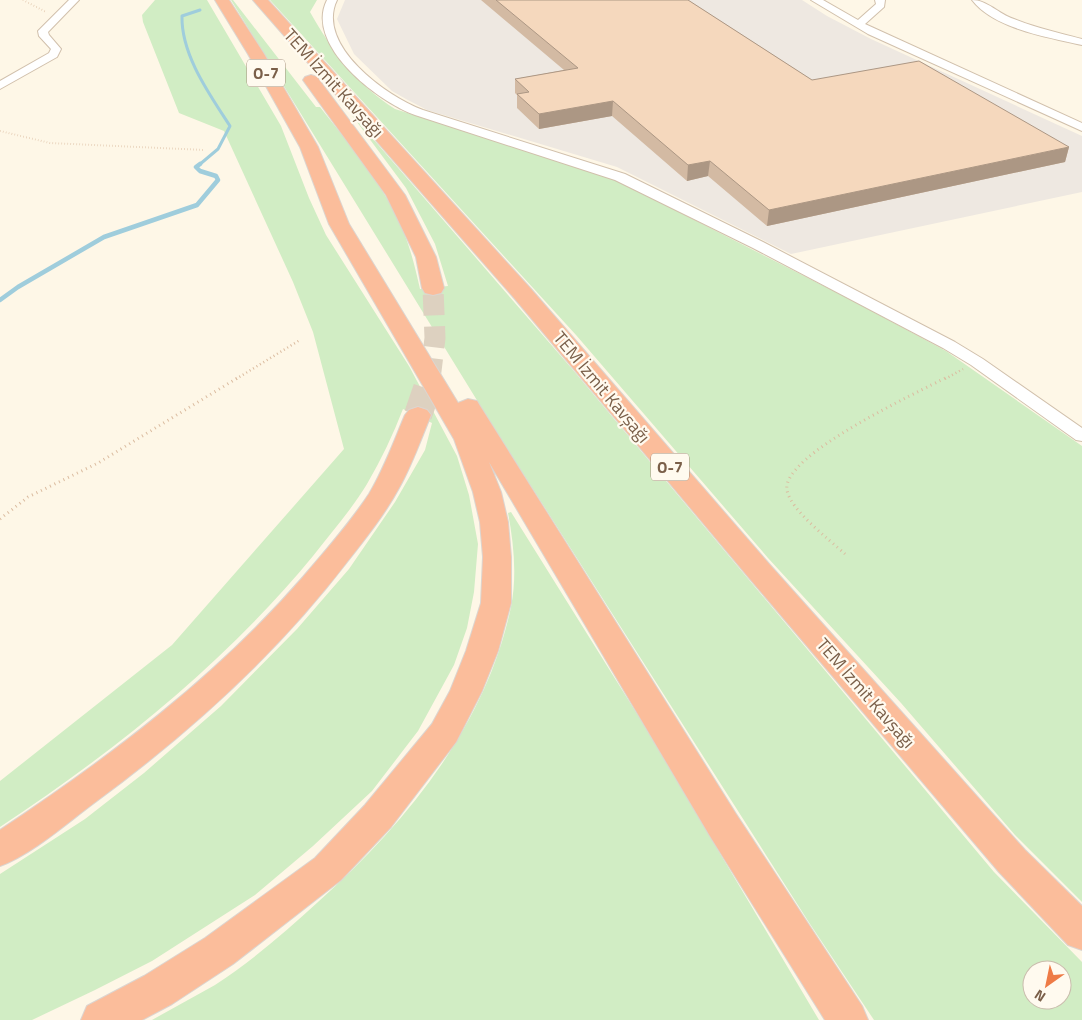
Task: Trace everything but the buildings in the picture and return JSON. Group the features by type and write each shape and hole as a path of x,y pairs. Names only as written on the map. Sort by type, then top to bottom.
{"highway":[{"name":"O-7","path":"222,0 256,54 308,147 723,825 848,1020"},
{"path":"246,0 308,76 395,195 426,257 433,288"},
{"name":"TEM İzmit Kavşağı","path":"260,0 529,301 760,572 1012,861 1082,932"},
{"path":"101,1020 158,990 219,950 328,869 378,816 444,734 466,691 482,651 496,602 497,557 494,522 487,492 467,439 339,224 308,147"},
{"path":"0,850 104,777 172,724 212,690 267,636 308,591 356,531 385,488 418,414"}],"street":[{"path":"0,86 53,55 56,49 44,36 43,31 74,0"},
{"path":"332,0 327,11 338,50 387,98 429,116 620,176 825,280 977,362 1082,436"},
{"path":"816,0 858,25 1082,127"},
{"path":"858,25 882,5 880,0"},
{"path":"977,0 987,10 1016,24 1082,42"}],"path":[{"path":"23,0 48,12"},
{"path":"0,131 50,143 204,150"},
{"path":"0,519 28,497 98,463 300,340"},
{"path":"845,554 793,505 788,494 787,484 793,472 813,454 861,421 977,362"}],"shaded area":[{"path":"345,0 802,0 827,16 871,39 1082,136 1082,192 791,254 617,167 427,110 406,99 392,91 354,54 337,19"}],"green space":[{"path":"155,0 207,0 281,126 309,198 326,235 409,366 457,456 469,495 478,544 474,592 467,628 454,665 418,731 372,791 313,846 255,895 152,961 32,1020 0,1020 0,874 85,819 144,773 221,706 297,629 349,569 395,502 425,450 432,423 403,409 382,457 355,503 313,556 243,633 206,669 126,736 85,768 0,827 0,781 172,645 344,449 313,332 293,282 224,131 179,113 143,22 142,15"},
{"path":"231,0 233,0 316,107 320,107 375,179 404,234 420,289 448,286 435,244 406,188 348,110 573,370 994,872 1082,962 1082,1020 874,1020 810,924 494,428"},
{"path":"270,0 317,0 310,12 337,54 368,89 395,109 608,176 855,302 946,351 1082,446 1082,902 1015,835 901,703 768,558 576,335"},
{"path":"511,512 639,717 819,1020 152,1020 229,976 293,924 351,872 411,805 438,770 462,732 483,692 499,651 513,596 513,548 508,513"}],"waterway":[{"path":"199,165 218,149 230,126 198,74 186,45 182,16 200,10"},
{"path":"0,300 18,287 104,237 197,205 218,180 216,176 200,171 196,167 200,164"}],"tunnel":[{"path":"430,379 435,338 433,288"},
{"path":"418,415 431,377"}]}
